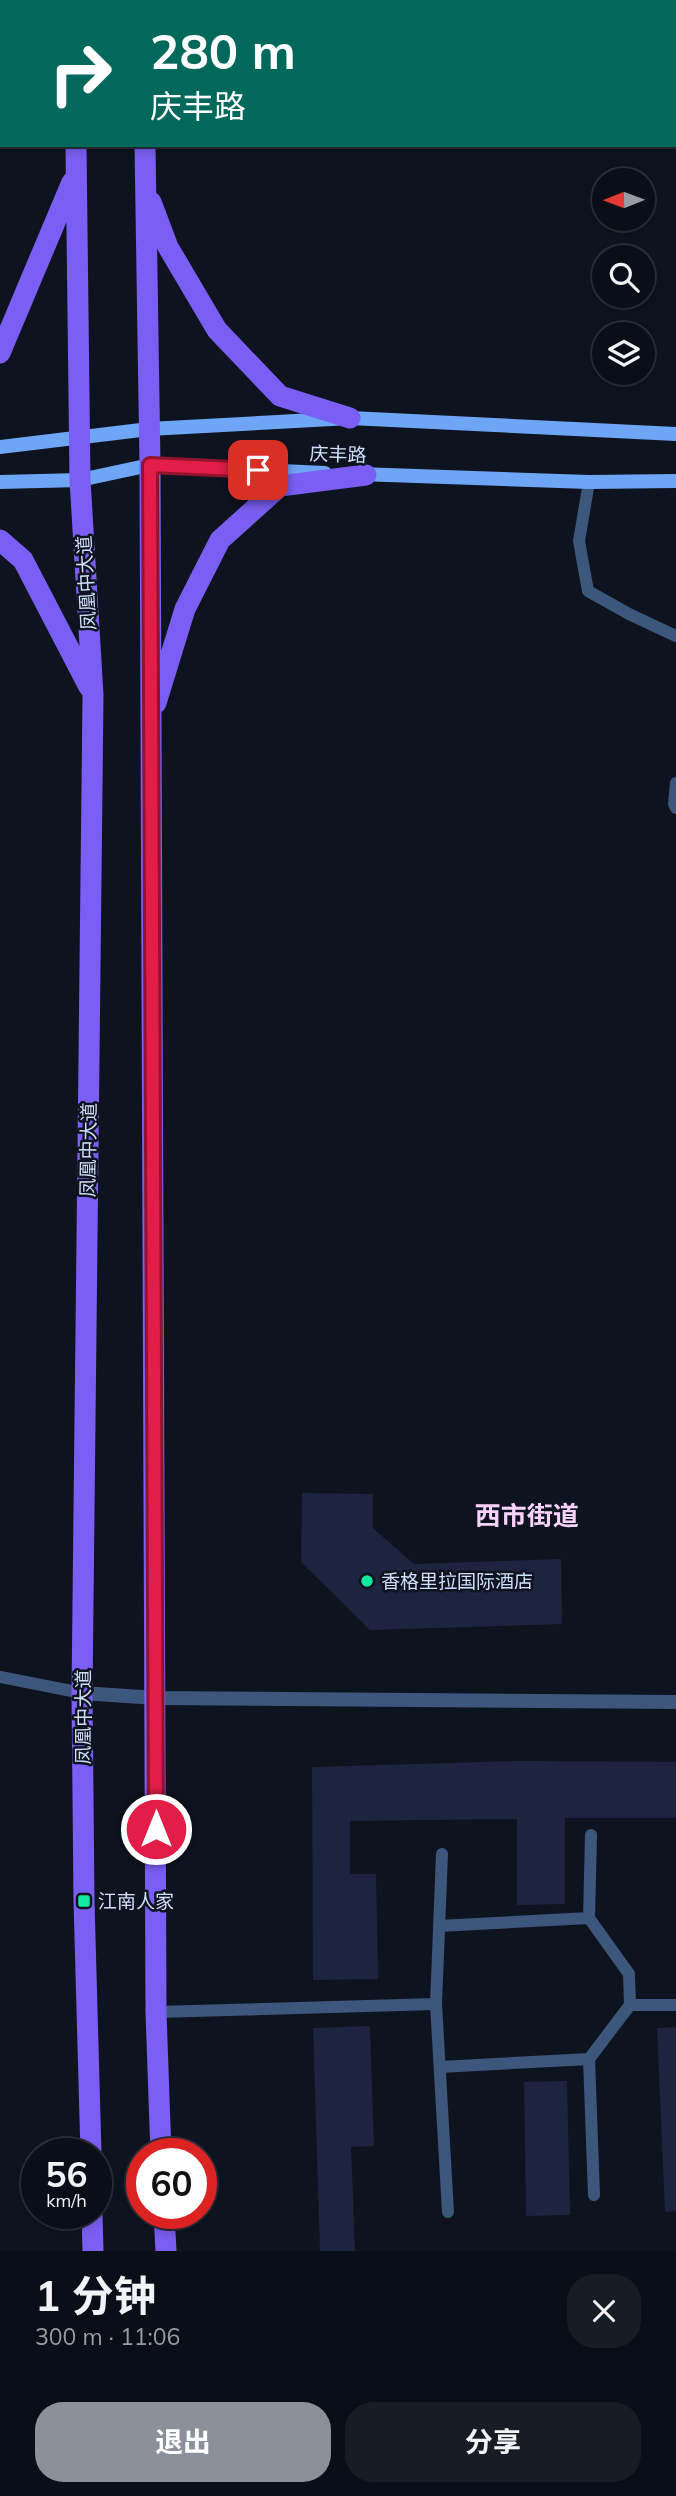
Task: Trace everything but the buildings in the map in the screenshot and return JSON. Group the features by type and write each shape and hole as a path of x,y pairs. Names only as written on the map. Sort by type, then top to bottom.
{"main road":[{"name":"凤凰中大道","path":"76,147 80,480 93,695 82,1693 91,2138"},
{"path":"145,147 150,465 156,2012 161,2138"},
{"path":"0,353 75,174"},
{"path":"146,187 168,247 217,330 280,396 350,418"},
{"path":"0,447 149,429 350,418 676,434"},
{"name":"庆丰路","path":"0,482 80,480 150,465 589,482 676,481"},
{"path":"150,726 185,609 220,540 280,486 366,475"},
{"path":"0,540 23,561 93,695"},
{"path":"92,2229 93,2251"},
{"path":"165,2229 166,2251"}],"street":[{"path":"82,1693 156,1698 676,1702"}],"lane":[{"path":"589,482 579,541 588,591 676,636"},
{"path":"676,783 676,808"},
{"path":"0,1677 82,1693"},
{"path":"591,1835 589,1918 629,1974 630,2006 589,2059 594,2196"},
{"path":"442,1854 436,2004 448,2212"},
{"path":"439,1926 589,1918"},
{"path":"156,2012 436,2004"},
{"path":"630,2006 676,2005"},
{"path":"440,2067 589,2059"}],"place":[{"name":"香格里拉国际酒店","path":"367,1581"},
{"name":"江南人家","path":"84,1901"}],"district":[{"name":"西市街道","path":"527,1516"}],"route":[{"path":"156,1829 150,465 258,470"}]}
